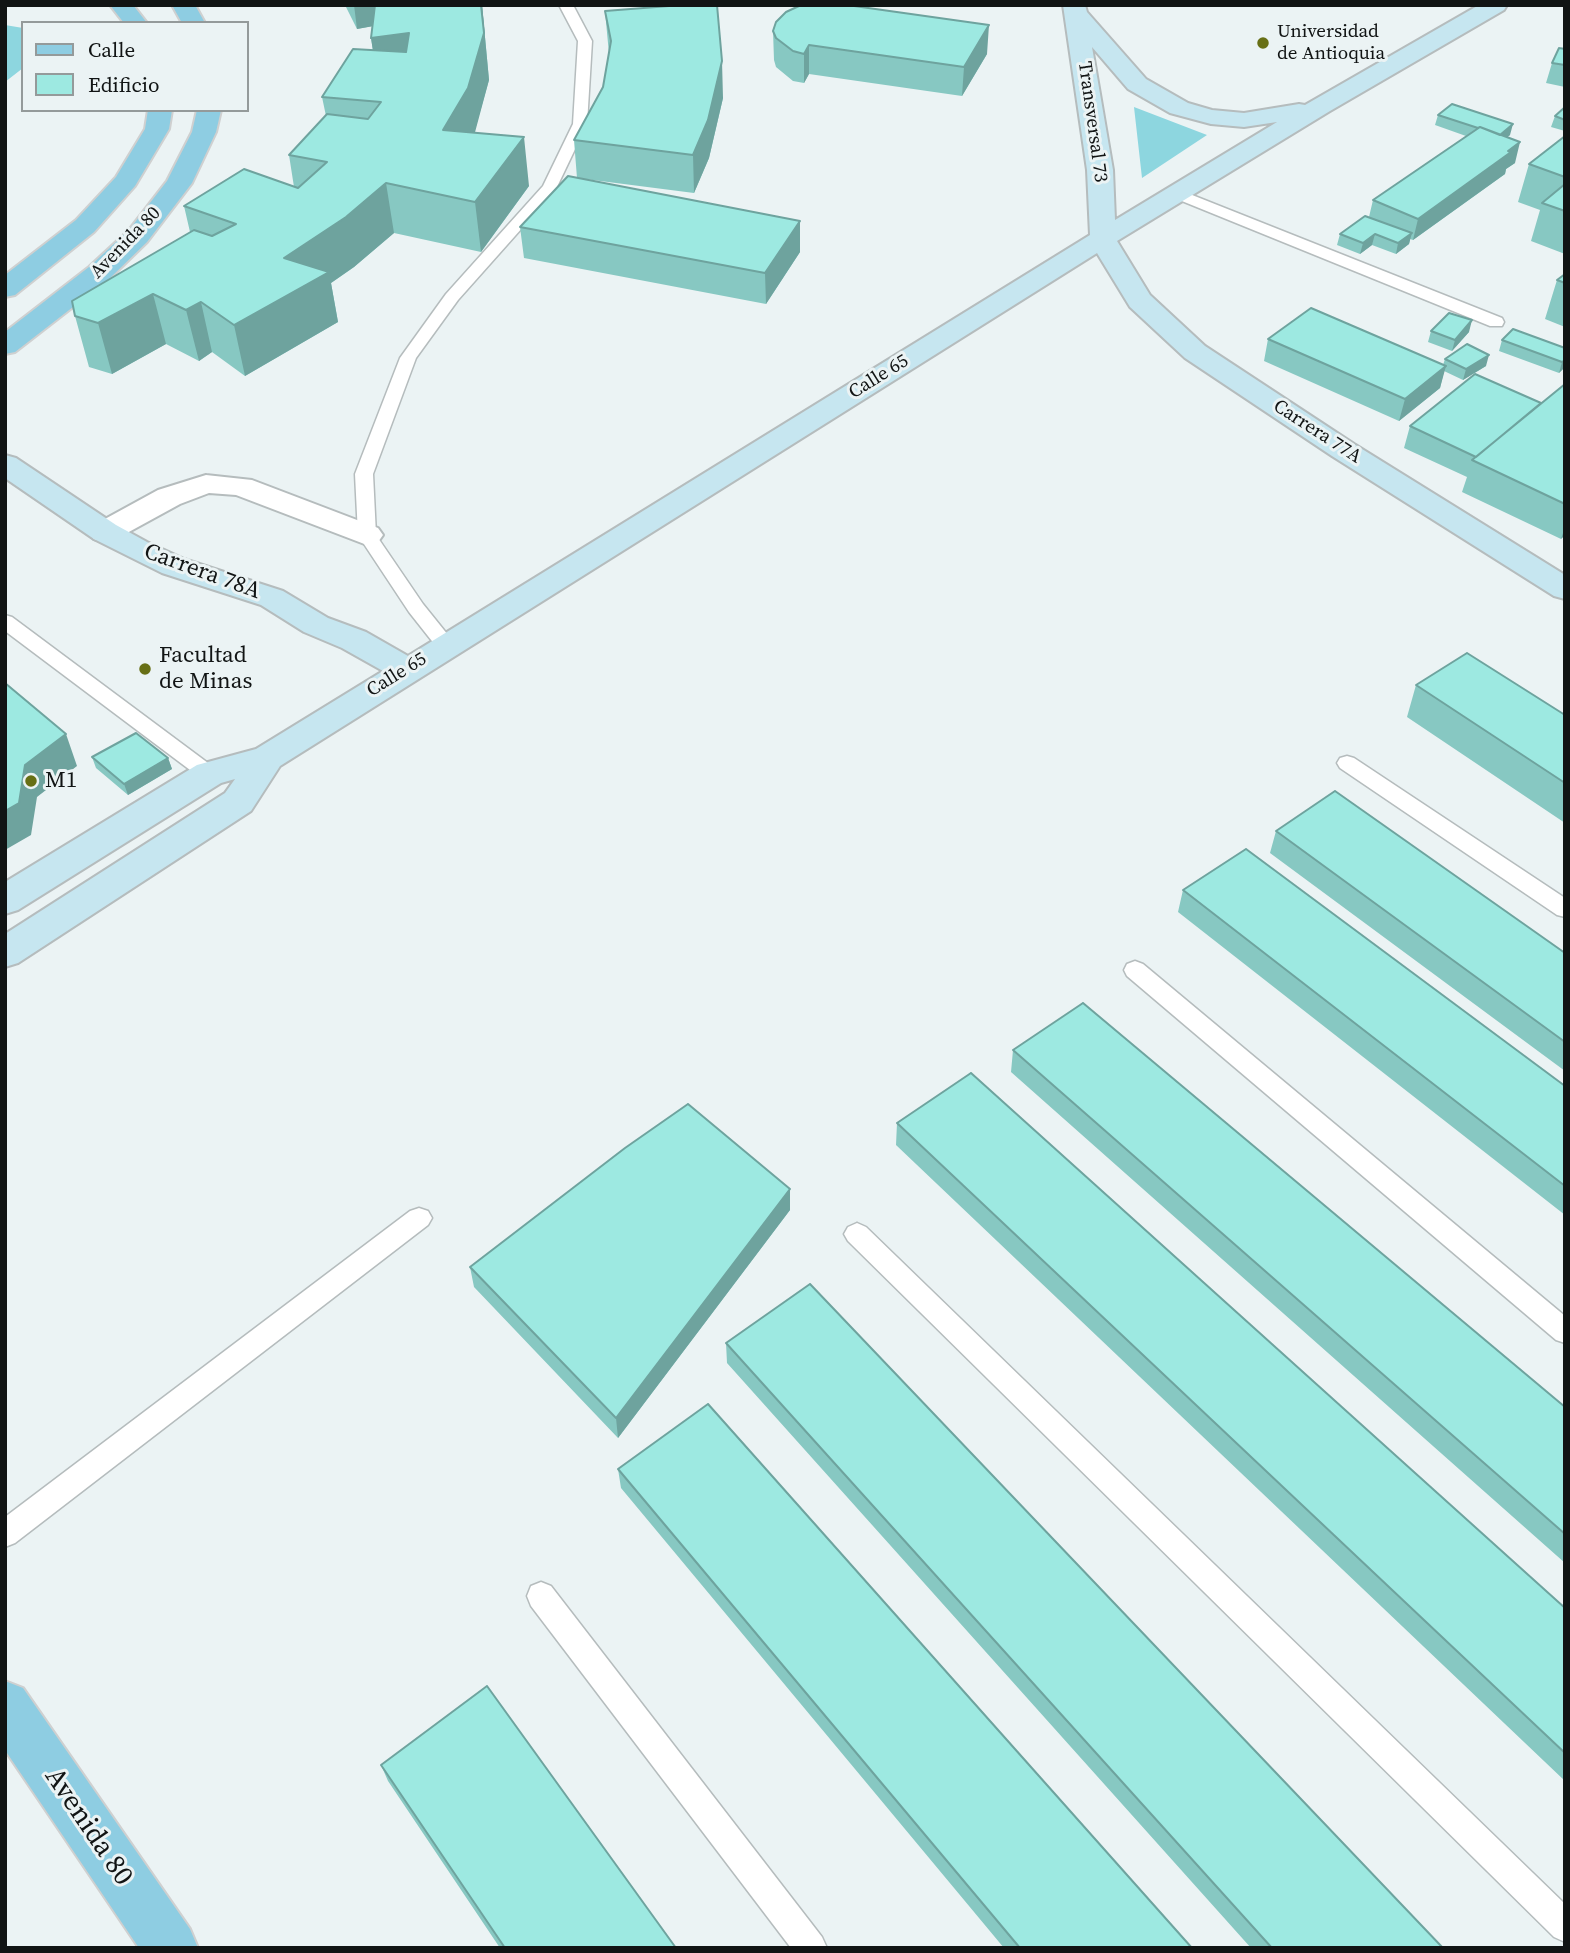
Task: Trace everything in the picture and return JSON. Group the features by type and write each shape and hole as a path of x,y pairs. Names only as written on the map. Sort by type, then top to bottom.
{"main road":[{"path":"121,5 134,21"},
{"path":"183,5 193,21"},
{"name":"Calle 65","path":"5,900 209,774 268,758 406,669 1103,239 1321,106 1496,5"},
{"path":"1075,10 1138,84 1179,108 1211,117 1244,120 1321,106"},
{"name":"Transversal 73","path":"1075,10 1100,170 1103,239"},
{"name":"Avenida 80","path":"5,289 85,226 126,181 157,129 160,112"},
{"name":"Avenida 80","path":"5,346 99,273 138,236 178,183 204,132 209,112"},
{"name":"Carrera 77A","path":"1103,239 1140,301 1195,352 1343,450 1565,589"},
{"name":"Carrera 78A","path":"5,464 105,532 173,566 272,598 316,625 354,640 406,669"},
{"name":"Calle 65","path":"5,953 238,802 268,758"},
{"path":"209,774 238,802"},
{"name":"Avenida 80","path":"5,1706 171,1948"}],"street":[{"path":"105,532 169,497 206,484 241,486 367,535"}],"lane":[{"path":"446,645 416,608 367,535 364,474 408,358 452,297 550,188 580,124 585,41 566,5"},
{"path":"1177,194 1496,323"},
{"path":"5,621 209,774"},
{"path":"1347,763 1565,909"},
{"path":"1135,970 1565,1332"},
{"path":"5,1534 419,1218"},
{"path":"857,1234 1565,1926"},
{"path":"541,1596 811,1948"}],"shaded area":[{"path":"5,25 21,28 21,70 5,82"},
{"path":"1134,107 1207,135 1142,178"}],"building":[{"path":"375,5 481,5 484,33 468,88 443,130 524,137 475,202 386,183 346,217 284,258 329,272 234,325 201,302 186,310 153,294 98,323 75,316 72,301 194,230 212,236 236,224 184,206 244,169 298,188 327,162 289,155 327,114 368,119 381,102 322,97 353,49 406,52 409,33 371,38"},
{"path":"717,5 722,61 708,120 693,155 574,140 603,87 611,41 605,11"},
{"path":"805,5 847,5 989,25 964,67 809,45 804,54 793,51 776,38 773,31 776,22 786,12"},
{"path":"1559,48 1565,49 1565,65 1552,63"},
{"path":"1452,104 1513,124 1500,135 1438,115"},
{"path":"1565,107 1565,120 1555,116"},
{"path":"1480,127 1520,142 1508,151 1511,152 1418,219 1373,200"},
{"path":"1565,136 1565,177 1529,164"},
{"path":"568,176 800,221 765,273 520,227"},
{"path":"1565,184 1565,211 1542,203"},
{"path":"1365,216 1412,233 1398,243 1375,234 1363,243 1340,234"},
{"path":"1565,274 1565,283 1557,280"},
{"path":"1311,308 1446,366 1405,399 1268,339"},
{"path":"1449,313 1472,320 1455,340 1431,331"},
{"path":"1513,329 1565,348 1565,360 1562,362 1502,340"},
{"path":"1467,344 1489,355 1466,369 1445,359"},
{"path":"1475,374 1541,403 1476,457 1410,426"},
{"path":"1565,384 1565,504 1472,460"},
{"path":"1467,653 1565,715 1565,783 1416,685"},
{"path":"5,683 66,734 25,765 19,803 5,811"},
{"path":"136,733 168,758 124,784 92,757"},
{"path":"1335,791 1565,953 1565,1042 1276,831"},
{"path":"1246,849 1565,1086 1565,1186 1183,890"},
{"path":"1083,1003 1565,1407 1565,1534 1013,1050"},
{"path":"971,1073 1565,1608 1565,1753 897,1123"},
{"path":"688,1104 790,1189 616,1418 470,1267 625,1148"},
{"path":"810,1284 1443,1948 1272,1948 726,1343"},
{"path":"708,1404 1192,1948 1020,1948 618,1469"},
{"path":"487,1686 676,1948 505,1948 381,1765"}],"place":[{"name":"Universidad de Antioquia","path":"1263,43"},
{"name":"Facultad de Minas","path":"145,669"},
{"name":"M1","path":"31,781"}]}
